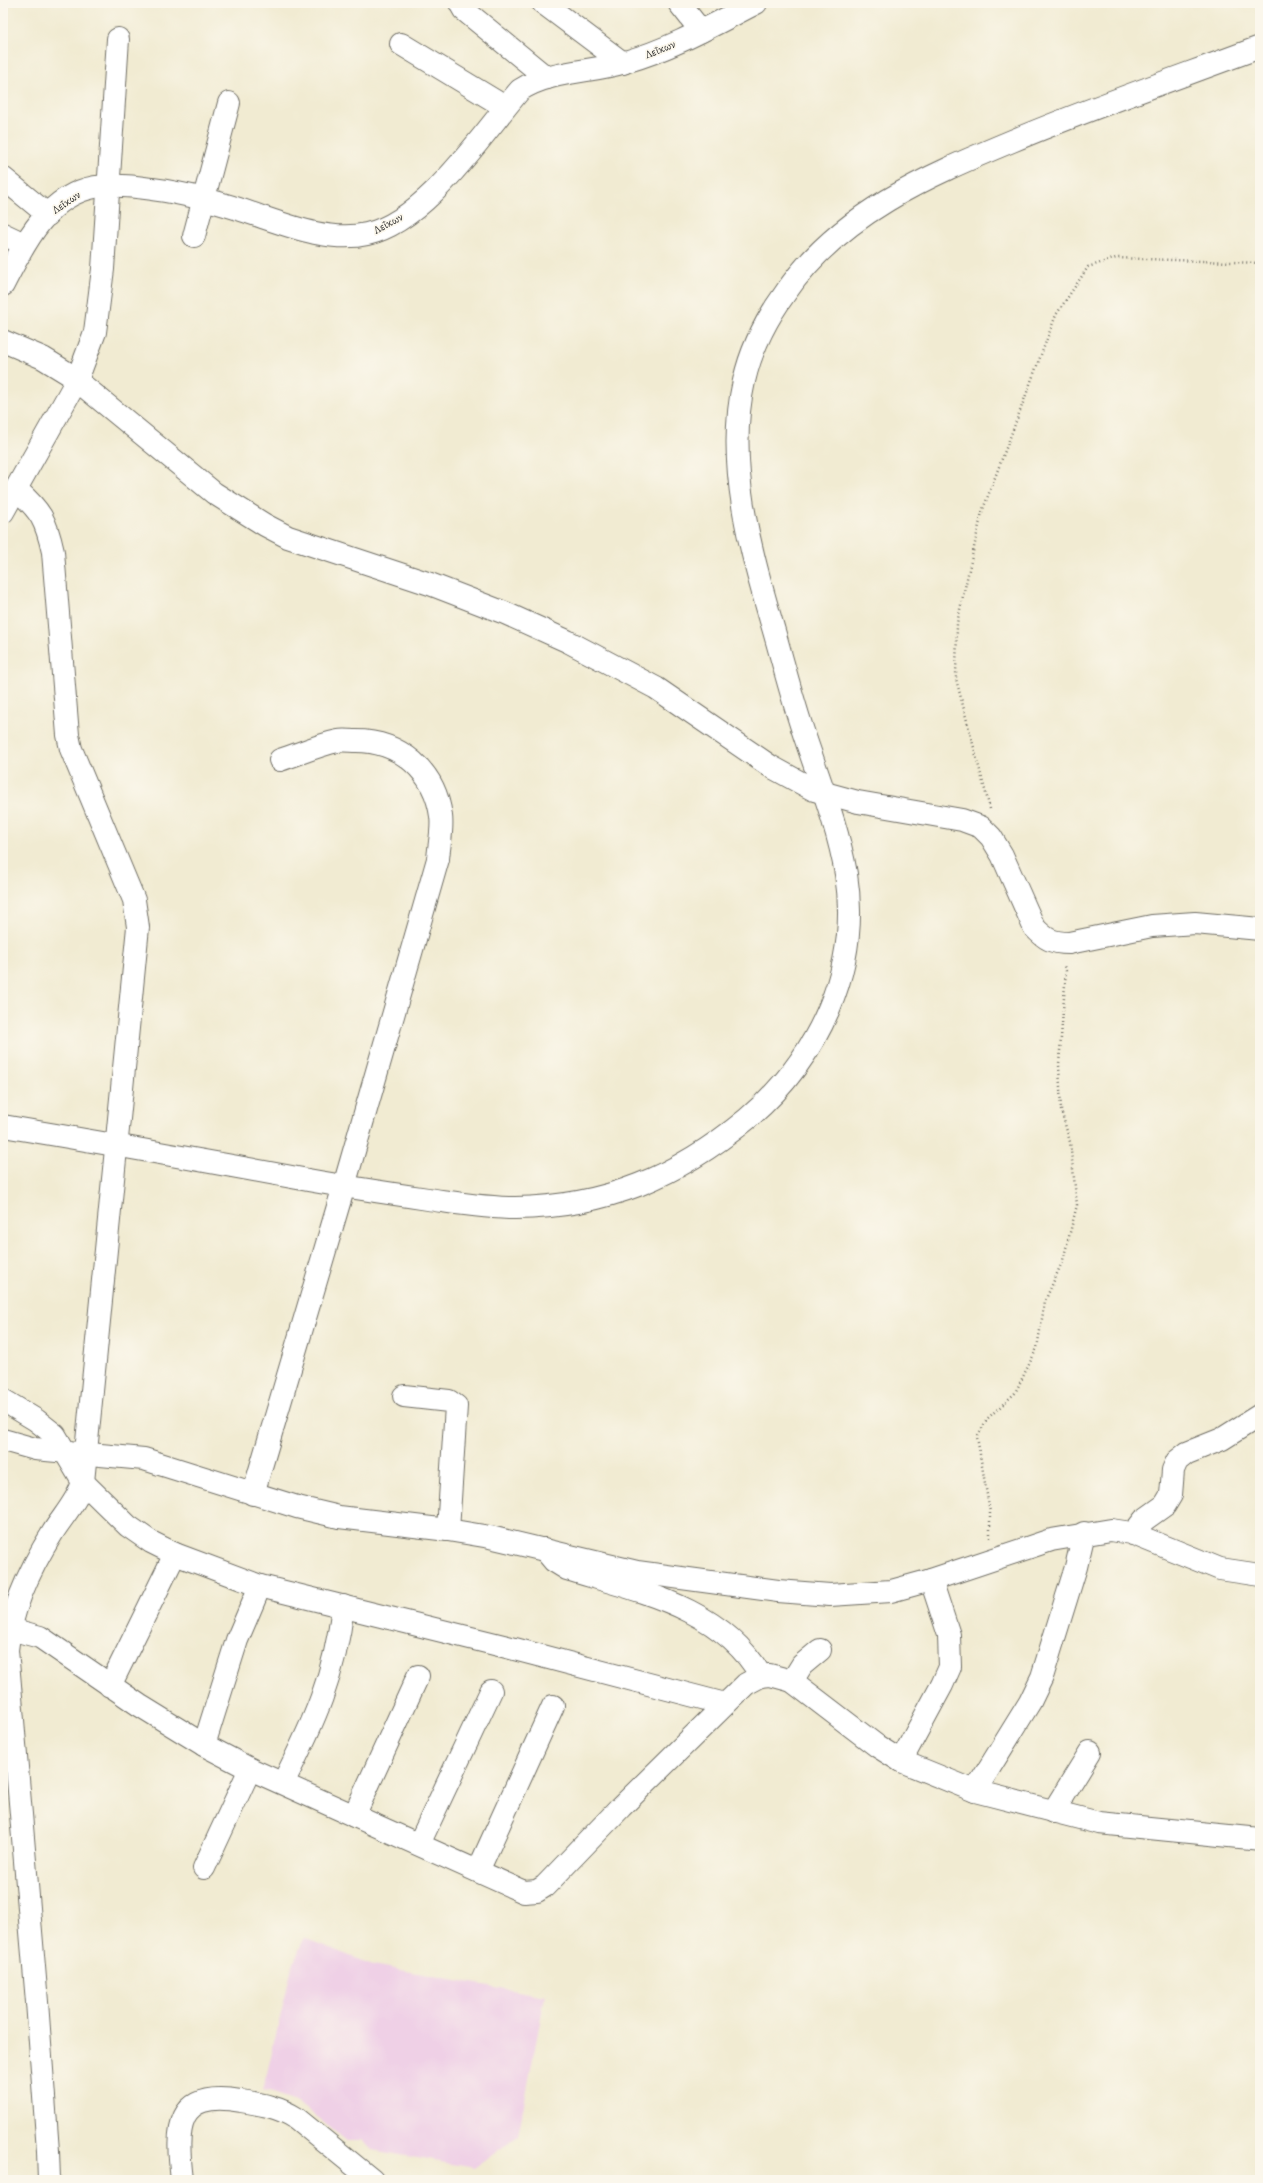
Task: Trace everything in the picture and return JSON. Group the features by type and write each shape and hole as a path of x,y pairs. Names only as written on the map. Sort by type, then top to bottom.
{"street":[{"path":"460,3 464,10 547,78"},
{"path":"542,3 623,63"},
{"path":"679,3 701,31"},
{"name":"Λεΐκων","path":"3,285 24,244 48,215 76,194 91,188 109,186 141,188 205,198 318,233 342,236 368,234 397,220 434,191 482,139 505,107 520,90 531,83 547,78 623,63 656,52 756,3"},
{"path":"3,512 78,380 86,362 97,320 109,186 118,39"},
{"path":"401,44 505,107"},
{"path":"3,1126 344,1186 497,1208 572,1203 616,1194 648,1182 688,1161 738,1126 774,1094 804,1056 827,1015 844,965 848,939 849,899 841,852 824,793 799,719 759,578 740,483 738,444 744,378 758,341 771,315 789,287 823,247 851,224 894,196 944,170 1052,124 1260,47"},
{"path":"194,236 229,103"},
{"path":"3,178 48,215"},
{"path":"3,234 24,244"},
{"path":"3,341 43,358 78,380 214,493 265,525 304,543 430,584 505,613 567,641 656,688 770,766 824,793 858,802 962,820 981,827 991,837 1002,855 1034,927 1043,938 1054,943 1068,943 1159,925 1195,923 1230,925 1260,929"},
{"path":"16,489 35,506 47,526 53,552 68,735 71,750 134,900 137,912 138,927 115,1145 76,1452 83,1482 138,1533 175,1554 260,1586 725,1704"},
{"path":"253,1494 344,1186 438,859 441,816 434,790 424,772 407,755 394,748 367,741 339,741 280,760"},
{"path":"404,1396 449,1401 456,1406 448,1530"},
{"path":"3,1400 45,1426 76,1452"},
{"path":"1133,1534 1144,1520 1165,1505 1171,1495 1173,1470 1177,1460 1187,1453 1222,1439 1260,1415"},
{"path":"3,1440 26,1447 144,1459 253,1494 339,1517 448,1530 544,1549 615,1567 663,1576 810,1594 881,1592 931,1580 1045,1542 1084,1533 1111,1530 1133,1534 1220,1569 1260,1575"},
{"path":"49,2180 37,2002 8,1662 10,1629 15,1610 46,1543 78,1495 83,1482"},
{"path":"975,1791 1030,1702 1039,1683 1056,1634 1084,1533"},
{"path":"544,1549 554,1562 567,1570 654,1596 686,1609 727,1634 740,1645 754,1663 761,1676"},
{"path":"110,1686 175,1554"},
{"path":"901,1761 942,1685 950,1667 949,1635 931,1580"},
{"path":"204,1745 237,1640 260,1586"},
{"path":"283,1783 305,1740 324,1696 335,1653 343,1606"},
{"path":"10,1629 40,1637 110,1686 204,1745 250,1769 524,1892 537,1892 545,1886 620,1807 746,1684 761,1676 770,1675 792,1681 877,1746 901,1761 975,1791 1099,1823 1260,1839"},
{"path":"792,1681 802,1665 820,1650"},
{"path":"354,1816 418,1676"},
{"path":"419,1844 491,1691"},
{"path":"478,1871 553,1706"},
{"path":"1053,1812 1090,1752"},
{"path":"204,1868 250,1769"},
{"path":"182,2180 179,2142 183,2120 195,2104 215,2099 260,2104 284,2111 296,2118 372,2180"}],"path":[{"path":"991,837 989,804 956,679 957,623 982,512 1056,315 1088,267 1116,258 1260,263"},
{"path":"990,1560 990,1512 977,1437 987,1419 1015,1393 1037,1348 1046,1302 1063,1260 1077,1205 1070,1142 1060,1110 1059,1064 1066,971 1054,943"}],"shaded area":[{"path":"304,1938 373,1965 545,1996 518,2136 474,2168 372,2150 362,2140 346,2140 296,2101 263,2090 292,1967"}]}
